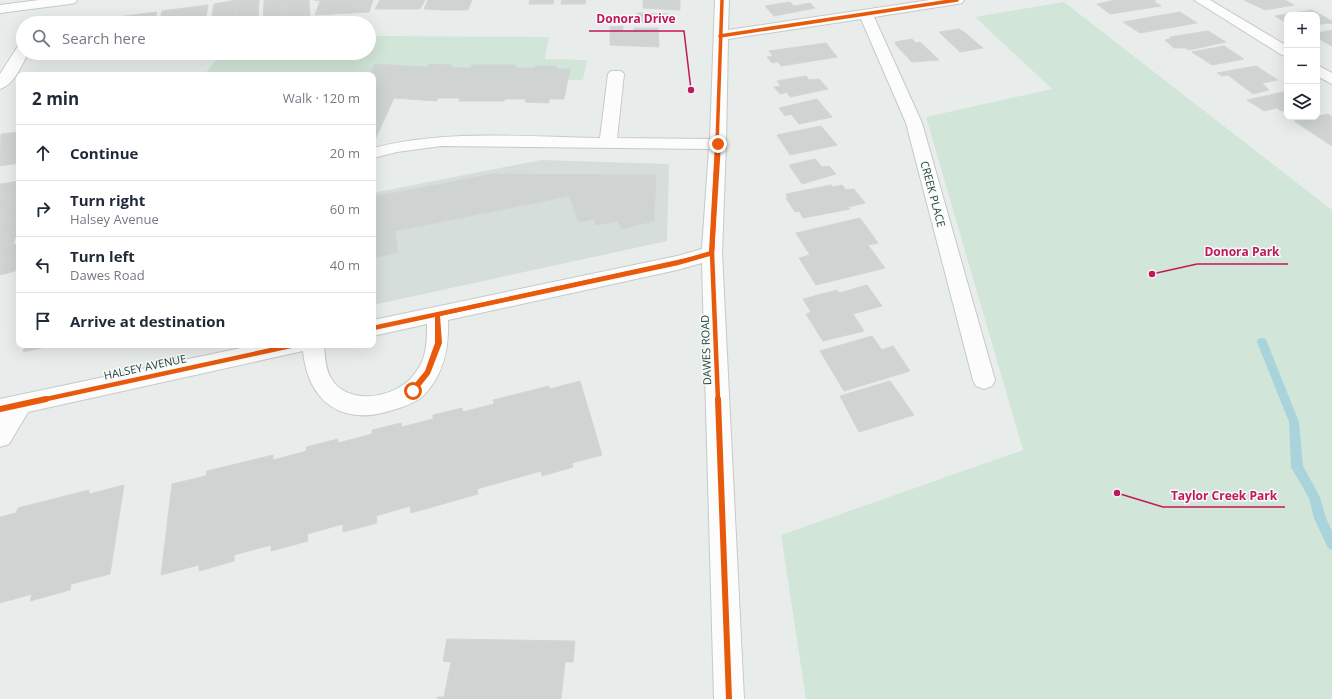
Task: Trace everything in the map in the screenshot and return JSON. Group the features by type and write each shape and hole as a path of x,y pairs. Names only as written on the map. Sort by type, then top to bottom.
{"street":[{"path":"0,9 70,0"},
{"name":"DAWES ROAD","path":"722,0 718,144 712,253 729,699"},
{"path":"720,36 957,0"},
{"path":"1201,0 1284,50"},
{"path":"40,16 47,3"},
{"name":"CREEK PLACE","path":"866,14 914,123 984,380"},
{"path":"0,84 12,70 17,60"},
{"path":"1320,72 1332,79"},
{"path":"608,142 616,74"},
{"path":"376,152 396,147 441,141 718,144"},
{"path":"376,327 691,259 712,253"},
{"path":"313,348 316,373 325,389 338,399 361,406 390,402 413,391 428,372 438,343 437,314"},
{"name":"HALSEY AVENUE","path":"11,406 281,348"},
{"path":"0,438 11,406"}],"shaded area":[{"path":"541,160 669,164 667,241 376,304 376,192"}],"green space":[{"path":"1064,2 1332,210 1332,699 806,699 781,535 1023,450 926,117 1052,89 975,17"},
{"path":"376,36 549,37 545,59 587,60 583,80 568,80 570,69 556,69 556,66 515,68 515,65 472,65 470,68 429,64 428,67 375,64 371,72 206,72 216,60 376,60"}],"building":[{"path":"237,0 236,16 212,16 214,4"},
{"path":"237,0 259,0 258,16 236,16"},
{"path":"264,0 286,0 286,16 263,16"},
{"path":"286,0 309,0 310,16 286,16"},
{"path":"314,0 373,0 369,12 315,15 320,1"},
{"path":"380,0 402,0 397,9 375,9"},
{"path":"402,0 425,0 420,9 397,9"},
{"path":"428,0 452,0 449,7 445,10 424,9"},
{"path":"452,0 472,0 468,10 445,10 449,7"},
{"path":"530,0 554,0 553,4 529,4"},
{"path":"562,0 586,0 585,4 561,4"},
{"path":"643,0 680,0 680,10 643,8"},
{"path":"1115,0 1156,0 1153,1 1161,6 1110,14 1097,4"},
{"path":"1244,0 1285,0 1294,5 1265,10"},
{"path":"790,2 794,6 810,3 815,8 774,16 765,6"},
{"path":"208,5 206,16 183,16 185,8"},
{"path":"185,8 183,16 161,16 162,11"},
{"path":"1312,10 1316,12 1300,12"},
{"path":"157,12 156,16 133,15"},
{"path":"1180,12 1197,23 1140,33 1123,22"},
{"path":"637,13 669,14 669,22 636,22"},
{"path":"1320,14 1332,21 1332,24 1320,24"},
{"path":"1284,15 1284,21 1275,16"},
{"path":"623,26 623,31 634,31 634,28 658,28 659,47 610,45 610,27"},
{"path":"959,29 983,48 960,52 939,32"},
{"path":"1332,30 1332,46 1320,40 1320,32"},
{"path":"1208,31 1226,42 1189,50 1186,48 1174,48 1165,40 1172,38 1170,37"},
{"path":"912,39 916,43 920,42 939,60 912,62 895,44 895,42"},
{"path":"826,43 837,57 781,66 778,62 772,63 767,57 773,56 769,51"},
{"path":"1224,46 1244,59 1212,65 1192,52"},
{"path":"375,64 428,67 429,64 452,65 450,67 470,68 472,65 516,65 515,68 557,66 556,69 570,69 564,99 549,99 549,103 525,102 526,99 505,99 504,101 459,101 460,98 438,98 437,101 394,98 376,137 376,72 371,72"},
{"path":"1256,66 1278,80 1262,83 1269,90 1253,94 1228,75 1222,76 1217,73"},
{"path":"806,76 809,80 819,79 828,89 790,97 787,92 780,94 774,87 781,86 777,81"},
{"path":"1284,92 1284,110 1281,111 1277,108 1264,111 1247,100"},
{"path":"817,99 832,117 799,124 791,114 785,116 779,108"},
{"path":"1328,114 1332,117 1332,146 1294,121 1320,120 1320,116"},
{"path":"821,126 837,145 790,155 777,135"},
{"path":"16,132 16,163 0,166 1,134"},
{"path":"815,159 822,167 829,166 836,174 802,184 789,165"},
{"path":"492,174 656,175 654,221 621,229 618,221 596,225 594,219 579,222 569,196 395,231 398,253 376,257 376,196"},
{"path":"16,181 16,194 0,197 0,184"},
{"path":"831,185 833,187 842,185 846,190 854,189 865,203 848,207 850,209 803,218 799,211 795,212 786,198 788,197 786,194"},
{"path":"16,194 16,206 0,209 0,197"},
{"path":"16,206 16,217 0,220 0,209"},
{"path":"16,217 16,232 0,235 0,220"},
{"path":"860,218 878,243 868,245 885,268 816,285 799,258 810,255 796,233"},
{"path":"16,232 13,244 0,247 0,235"},
{"path":"16,244 16,259 0,262 0,247"},
{"path":"16,259 15,271 0,275 0,262"},
{"path":"867,285 882,306 853,314 864,331 823,341 806,314 811,312 803,299 837,290 839,293"},
{"path":"872,336 882,350 893,346 910,371 844,391 820,351"},
{"path":"24,348 41,348 23,352"},
{"path":"580,381 602,455 572,463 573,467 542,476 541,471 477,489 478,494 411,513 410,506 376,516 377,523 343,532 343,524 307,534 308,541 271,551 271,545 234,555 234,561 199,571 199,565 161,575 172,484 206,476 207,471 273,455 273,460 307,451 306,447 338,439 338,443 372,434 372,430 401,423 402,427 433,419 433,415 462,408 463,412 494,404 493,400 549,386 550,389"},
{"path":"890,381 914,415 859,432 840,396"},
{"path":"124,485 110,574 71,584 70,590 30,601 32,594 0,603 0,517 16,513 18,508 89,490 89,494"},
{"path":"447,639 575,641 573,662 565,662 561,699 437,699 437,697 444,697 451,662 443,661"}],"waterway":[{"path":"1262,342 1294,422 1297,467 1314,497 1320,518 1332,544"}],"cycle path":[{"path":"722,0 718,144 712,253 729,699"},
{"path":"720,36 957,0"},
{"path":"376,327 677,263 712,253"},
{"path":"0,409 281,348"}],"place":[{"name":"Donora Drive","path":"691,90"},
{"name":"Donora Park","path":"1152,274"},
{"name":"Taylor Creek Park","path":"1117,493"}],"route":[{"path":"413,391 428,372 438,343 437,314 691,259 712,253 718,144"}]}
